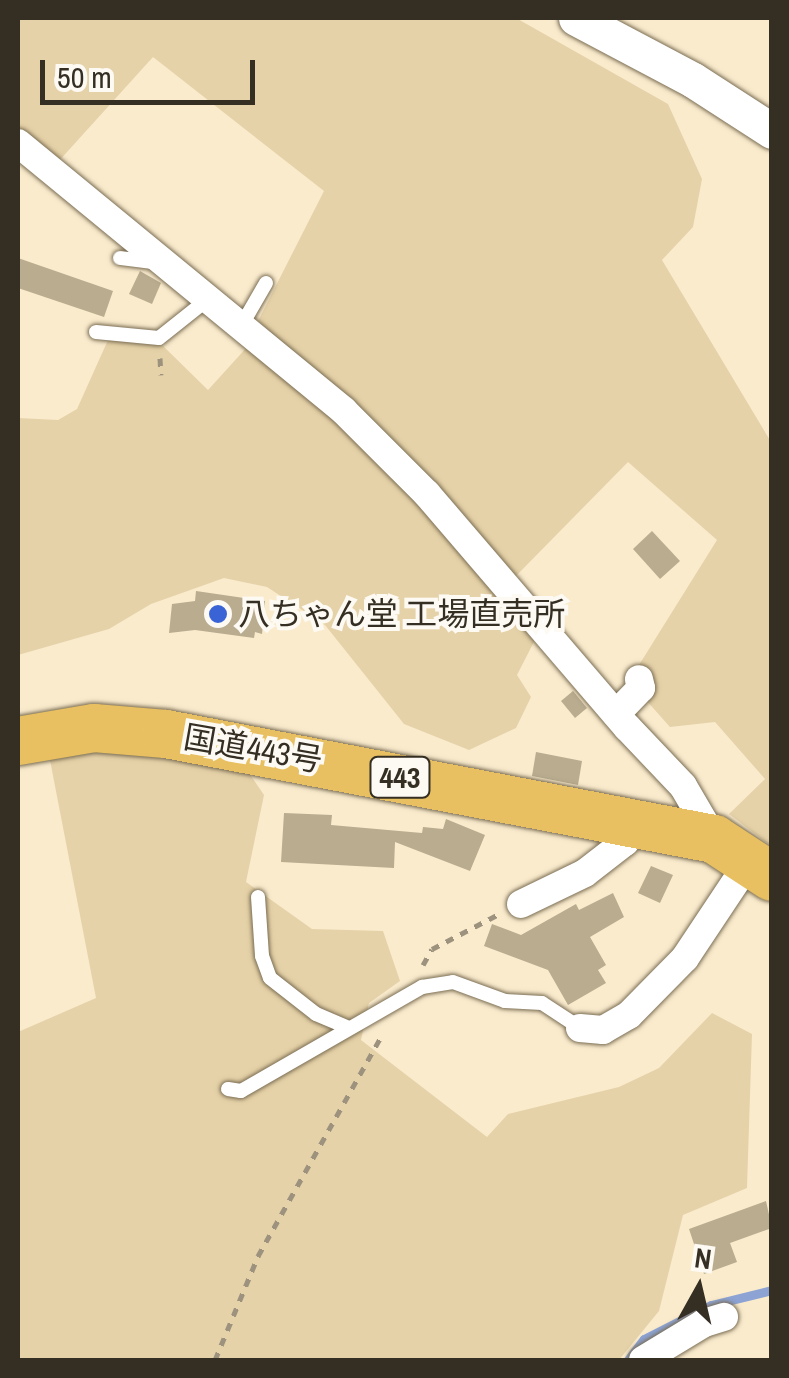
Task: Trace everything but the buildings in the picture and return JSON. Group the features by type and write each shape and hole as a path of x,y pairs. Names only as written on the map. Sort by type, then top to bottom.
{"highway":[{"name":"国道443号","path":"18,741 94,728 166,734 635,824 745,859"}],"street":[{"path":"576,18 693,80 772,131"},
{"path":"18,143 344,411 427,494 745,859 685,958 629,1015 603,1030 580,1028"},
{"path":"616,714 641,688 639,679"},
{"path":"521,904 585,873 624,842 635,824"},
{"path":"643,1360 704,1323 724,1317"}],"lane":[{"path":"120,258 168,263"},
{"path":"240,328 266,284"},
{"path":"96,332 160,338 208,299"},
{"path":"258,897 262,956 270,978 302,1006 346,1027"},
{"path":"228,1089 241,1091 346,1027 422,987 454,982 505,1001 542,1004 580,1028"}],"path":[{"path":"215,1360 258,1256 432,949 521,904"}],"shaded area":[{"path":"18,18 516,18 668,104 702,179 693,227 662,260 771,442 771,846 729,814 765,779 715,722 670,727 629,681 717,540 628,462 512,580 392,442 258,321 324,191 153,57 58,162 18,131"},
{"path":"108,340 160,343 208,390 248,346 362,439 537,636 517,675 531,697 516,728 469,750 404,724 325,625 267,587 224,578 151,604 109,629 18,655 18,418 58,420 77,409"},
{"path":"119,747 247,770 264,795 246,882 312,929 383,931 400,981 369,1003 361,1040 487,1137 508,1114 619,1087 659,1068 712,1013 752,1034 747,1188 683,1215 659,1311 619,1360 18,1360 18,1032 96,998 49,755"}],"waterway":[{"path":"628,1360 644,1339 711,1305 772,1290"}],"place":[{"name":"八ちゃん堂 工場直売所","path":"218,614"}]}
